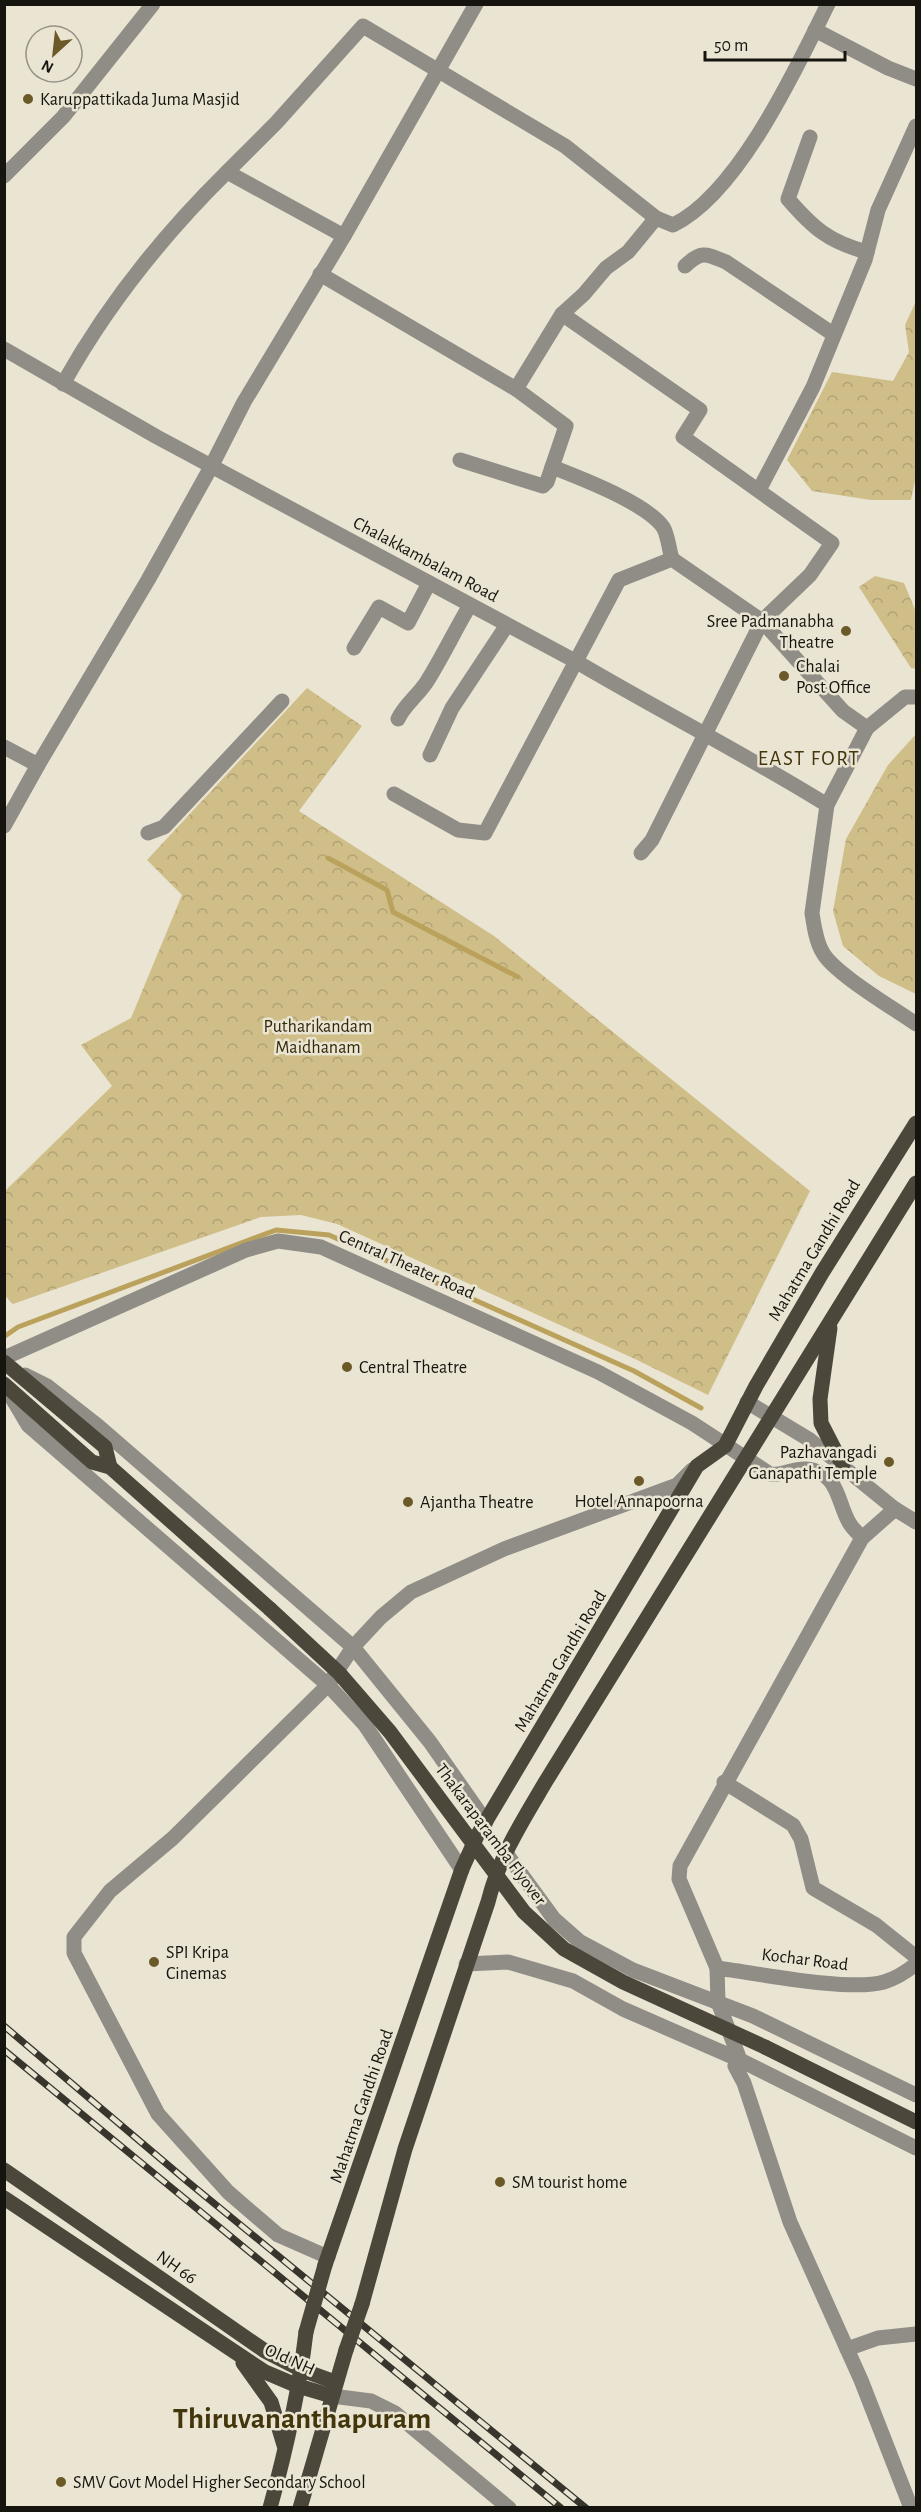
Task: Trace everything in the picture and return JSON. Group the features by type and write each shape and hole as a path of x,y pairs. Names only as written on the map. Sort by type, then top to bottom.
{"main road":[{"name":"Mahatma Gandhi Road","path":"302,2370 306,2332 327,2261 369,2145 462,1870 486,1822 696,1466 725,1446 747,1402 852,1225 916,1123"},
{"path":"300,2508 334,2389 362,2304 405,2149 488,1902 495,1872 746,1457 916,1183"},
{"path":"832,1319 822,1381 821,1423 843,1466"},
{"path":"4,1385 92,1462 110,1467 105,1447 8,1363"},
{"name":"Thakaraparamba Flyover","path":"110,1467 270,1609 354,1690 390,1732 524,1912 564,1949 623,1982 765,2047 916,2122"},
{"name":"NH 66","path":"4,2170 265,2351 334,2389"},
{"path":"4,2198 235,2352 271,2402 285,2451"},
{"name":"Old NH","path":"235,2352 265,2372 298,2386 334,2389"},
{"path":"270,2508 302,2370"}],"street":[{"path":"4,176 63,117 153,4"},
{"path":"4,826 184,516 244,402 344,236 476,4"},
{"path":"63,384 88,338 176,222 276,123 363,26 438,68 565,147 656,218 673,225 692,216 718,190 752,145 828,4"},
{"path":"815,30 888,68 916,79"},
{"path":"759,490 813,387 867,252 878,210 916,126"},
{"path":"810,137 788,199 812,228 852,248 867,252"},
{"path":"226,172 344,236"},
{"path":"516,389 562,314 584,294 606,268 628,252 656,218"},
{"path":"685,266 696,256 707,254 726,262 833,334"},
{"path":"320,274 516,389 566,426 547,482 543,486 460,460"},
{"path":"562,314 700,410 683,437 832,543 810,575 762,621 652,840 641,853"},
{"name":"Chalakkambalam Road","path":"4,349 211,467 577,662 638,699 705,732 827,805"},
{"path":"552,466 649,513 664,529 672,559 762,621 843,711 867,728"},
{"path":"394,794 459,830 485,833 619,580 672,559"},
{"path":"354,648 379,607 408,623 429,583"},
{"path":"398,719 402,710 415,700 427,681 470,605"},
{"path":"430,755 452,708 507,625"},
{"path":"916,697 905,697 867,728 827,805 812,913 823,954 860,986 916,1024"},
{"path":"148,833 164,827 282,701"},
{"path":"4,747 38,765"},
{"name":"Central Theater Road","path":"8,1363 246,1250 278,1241 321,1247 349,1257 598,1372 692,1423 770,1474 777,1475 790,1470 808,1469 827,1478 837,1490 848,1522 862,1538"},
{"path":"8,1363 47,1386 98,1426 353,1647 430,1742 486,1822"},
{"path":"4,1385 28,1425 328,1685 365,1725 462,1870"},
{"path":"747,1402 810,1440 895,1509 916,1522"},
{"path":"327,2261 278,2235 228,2192 158,2114 74,1953 74,1937 110,1891 173,1838 328,1685 353,1647 381,1617 411,1592 504,1549 676,1485 696,1466"},
{"path":"740,2060 718,2002 717,1968 679,1880 685,1853 862,1538 895,1509"},
{"path":"724,1782 793,1825 801,1839 813,1888 876,1925 916,1957"},
{"path":"505,1852 554,1919 579,1941 633,1970 718,2002 916,2095"},
{"path":"466,1964 508,1962 573,1981 623,2009 740,2060 916,2148"},
{"name":"Kochar Road","path":"717,1968 853,1985 882,1983 901,1976 916,1964"},
{"path":"740,2060 735,2066 744,2083 790,2222 847,2349 911,2508"},
{"path":"847,2349 878,2338 916,2334"},
{"path":"334,2389 371,2401 395,2413 509,2508"}],"green space":[{"path":"916,301 916,476 911,500 871,500 812,491 787,460 832,372 893,381 909,352 905,325"},
{"path":"875,576 904,583 916,612 916,669 911,668 859,587"},
{"name":"Putharikandam Maidhanam","path":"307,688 362,726 299,811 494,936 810,1191 708,1395 635,1359 337,1224 301,1215 261,1217 13,1304 5,1296 5,1191 112,1086 81,1045 131,1018 182,895 147,860"},
{"path":"916,734 916,994 879,976 843,946 833,911 846,839 888,765"}],"waterway":[{"path":"328,858 387,890 393,912 518,977"},
{"path":"5,1336 18,1327 276,1230 329,1235 634,1371 701,1408"}],"railway":[{"path":"4,2026 188,2182 586,2508"},
{"path":"4,2050 561,2508"}],"place":[{"name":"Karuppattikada Juma Masjid","path":"28,99"},
{"name":"Sree Padmanabha Theatre","path":"846,631"},
{"name":"Chalai Post Office","path":"784,676"},
{"name":"Central Theatre","path":"347,1367"},
{"name":"Pazhavangadi Ganapathi Temple","path":"889,1462"},
{"name":"Hotel Annapoorna","path":"639,1481"},
{"name":"Ajantha Theatre","path":"408,1502"},
{"name":"SPI Kripa Cinemas","path":"154,1962"},
{"name":"SM tourist home","path":"500,2182"},
{"name":"SMV Govt Model Higher Secondary School","path":"61,2482"}],"district":[{"name":"EAST FORT","path":"809,758"},
{"name":"Thiruvananthapuram","path":"302,2418"}]}
